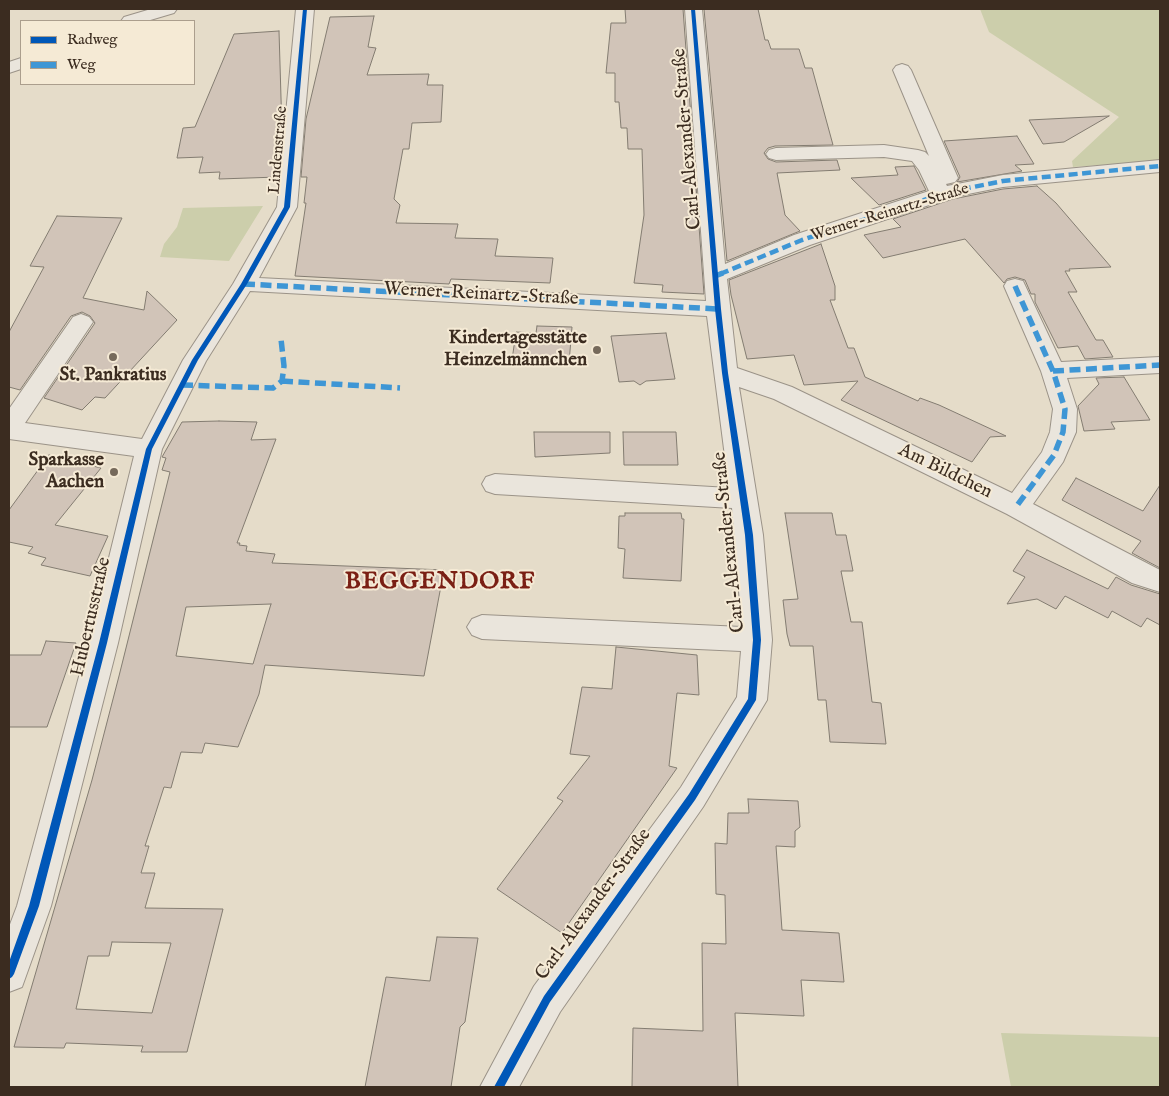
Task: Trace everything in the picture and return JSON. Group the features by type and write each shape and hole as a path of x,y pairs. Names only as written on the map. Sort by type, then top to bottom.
{"street":[{"path":"133,20 168,9"},
{"name":"Lindenstraße","path":"244,284 287,207 305,9"},
{"name":"Carl-Alexander-Straße","path":"499,1087 547,999 692,797 752,700 757,640 749,535 725,373 718,309 693,9"},
{"path":"902,70 947,192"},
{"path":"776,154 884,151 918,156 947,192"},
{"name":"Werner-Reinartz-Straße","path":"715,276 802,240 947,192 1003,182 1160,166"},
{"name":"Werner-Reinartz-Straße","path":"244,284 718,309"},
{"name":"Hubertusstraße","path":"9,974 34,906 103,643 149,449 195,360 244,284"},
{"path":"275,307 282,286"},
{"path":"1015,286 1053,371 1065,409 1062,432 1054,455 1016,507"},
{"path":"81,322 9,429 149,449"},
{"path":"1053,371 1160,365"},
{"name":"Am Bildchen","path":"725,373 784,394 1016,507 1142,575 1160,580"},
{"path":"495,484 743,499"},
{"path":"482,627 757,640"}],"green space":[{"path":"980,9 1160,9 1160,161 1073,167 1072,161 1119,117 989,32"},
{"path":"263,206 229,261 160,257 164,244 177,227 183,208"},
{"path":"1001,1033 1160,1037 1160,1087 1011,1087"}],"building":[{"path":"625,9 683,9 704,294 662,292 663,285 634,283 644,215 642,149 628,149 627,128 621,128 619,102 615,102 615,73 606,73 611,23 626,23"},
{"path":"704,9 758,9 765,40 768,40 771,49 799,49 805,68 812,68 833,145 775,146 768,148 764,153 768,159 776,162 837,160 840,170 777,173 785,215 800,231 727,261"},
{"path":"374,16 368,47 376,48 367,75 429,74 427,85 443,85 441,122 412,123 409,149 403,149 394,199 400,205 396,223 458,224 455,238 498,239 495,256 553,258 550,283 451,279 449,284 295,276 306,203 304,203 307,177 301,177 306,119 330,17"},
{"path":"279,31 282,131 278,177 219,179 220,172 199,173 203,157 177,158 183,128 195,127 234,34"},
{"path":"1109,116 1064,142 1043,144 1029,120"},
{"path":"1017,136 1034,164 1015,165 1022,171 957,182 960,177 944,141"},
{"path":"914,166 926,190 879,205 851,178 898,175 895,167"},
{"path":"1037,186 1056,203 1111,267 1069,269 1070,271 1065,271 1077,292 1068,292 1096,340 1103,340 1113,357 1085,359 1078,346 1058,348 1035,302 1035,294 1031,294 1025,280 1015,277 1007,279 1004,283 965,239 883,258 864,235 901,227 893,219 953,199 1003,189"},
{"path":"57,216 122,218 83,298 144,310 147,291 177,320 105,398 95,397 82,410 44,398 95,323 90,316 82,312 71,316 20,390 9,387 9,332 44,267 30,266"},
{"path":"821,244 835,286 835,300 830,300 848,348 854,348 865,377 918,401 920,398 939,405 1006,436 990,437 972,462 841,400 858,381 804,385 794,355 747,359 729,280"},
{"path":"537,326 572,327 569,363 512,360 516,332 536,333"},
{"path":"666,333 675,379 646,381 640,385 634,381 619,382 611,336"},
{"path":"1124,377 1150,420 1111,422 1115,429 1084,431 1078,406 1099,384 1096,378"},
{"path":"182,422 257,422 251,440 276,439 237,543 247,546 246,551 275,554 272,563 444,570 424,676 265,665 259,694 238,747 205,743 202,753 181,752 171,788 164,787 145,846 149,846 141,873 155,873 145,908 223,909 187,1052 141,1052 143,1046 66,1043 64,1048 14,1047 92,780 119,676 170,472 162,470 166,458 162,457","holes":["271,604 253,664 176,656 186,607","112,942 171,943 152,1013 76,1009 88,956 109,956"]},
{"path":"534,432 610,432 610,453 535,457"},
{"path":"623,432 676,432 678,465 624,465"},
{"path":"49,455 101,468 55,525 108,536 90,576 41,565 46,558 28,553 33,547 9,542 9,510"},
{"path":"1076,478 1143,511 1160,485 1160,568 1132,553 1141,541 1062,500"},
{"path":"625,513 681,513 682,519 684,519 681,581 623,578 625,549 618,548 619,516 625,516"},
{"path":"785,513 832,513 836,535 846,535 853,571 841,571 851,622 862,622 872,702 881,703 886,744 830,742 826,700 818,700 813,646 790,646 787,634 783,600 798,599"},
{"path":"1027,550 1108,589 1116,577 1131,585 1160,594 1160,625 1147,618 1141,627 1112,611 1108,618 1065,596 1056,609 1037,599 1007,604 1025,577 1013,571"},
{"path":"46,641 76,643 47,727 9,727 9,655 41,655"},
{"path":"616,647 697,655 699,695 677,693 669,766 677,768 562,933 497,889 563,801 557,798 590,756 570,754 582,687 612,689"},
{"path":"748,799 798,801 800,827 795,831 795,847 776,846 782,930 839,933 844,982 801,980 804,1016 735,1013 738,1087 632,1087 633,1028 703,1031 702,943 726,944 725,895 716,894 715,843 727,844 728,813 749,813"},
{"path":"437,937 478,938 465,1022 460,1027 451,1087 365,1087 386,977 430,981"}],"marked path":[{"path":"715,276 802,240 948,192 1003,181 1160,166"},
{"path":"244,284 718,309"},
{"path":"1015,286 1053,371 1065,409 1063,432 1054,455 1016,507"},
{"path":"182,385 273,388 282,381 284,366 281,339"},
{"path":"1053,371 1160,365"},
{"path":"282,381 400,388"}],"cycle path":[{"path":"9,974 34,906 103,643 149,449 195,360 244,284 287,207 305,9"},
{"path":"499,1087 547,999 692,797 752,700 757,640 749,535 725,373 718,309 693,9"}],"place":[{"name":"Kindertagesstätte Heinzelmännchen","path":"597,350"},
{"name":"St. Pankratius","path":"113,357"},
{"name":"Sparkasse Aachen","path":"114,472"}],"district":[{"name":"BEGGENDORF","path":"440,583"}]}
